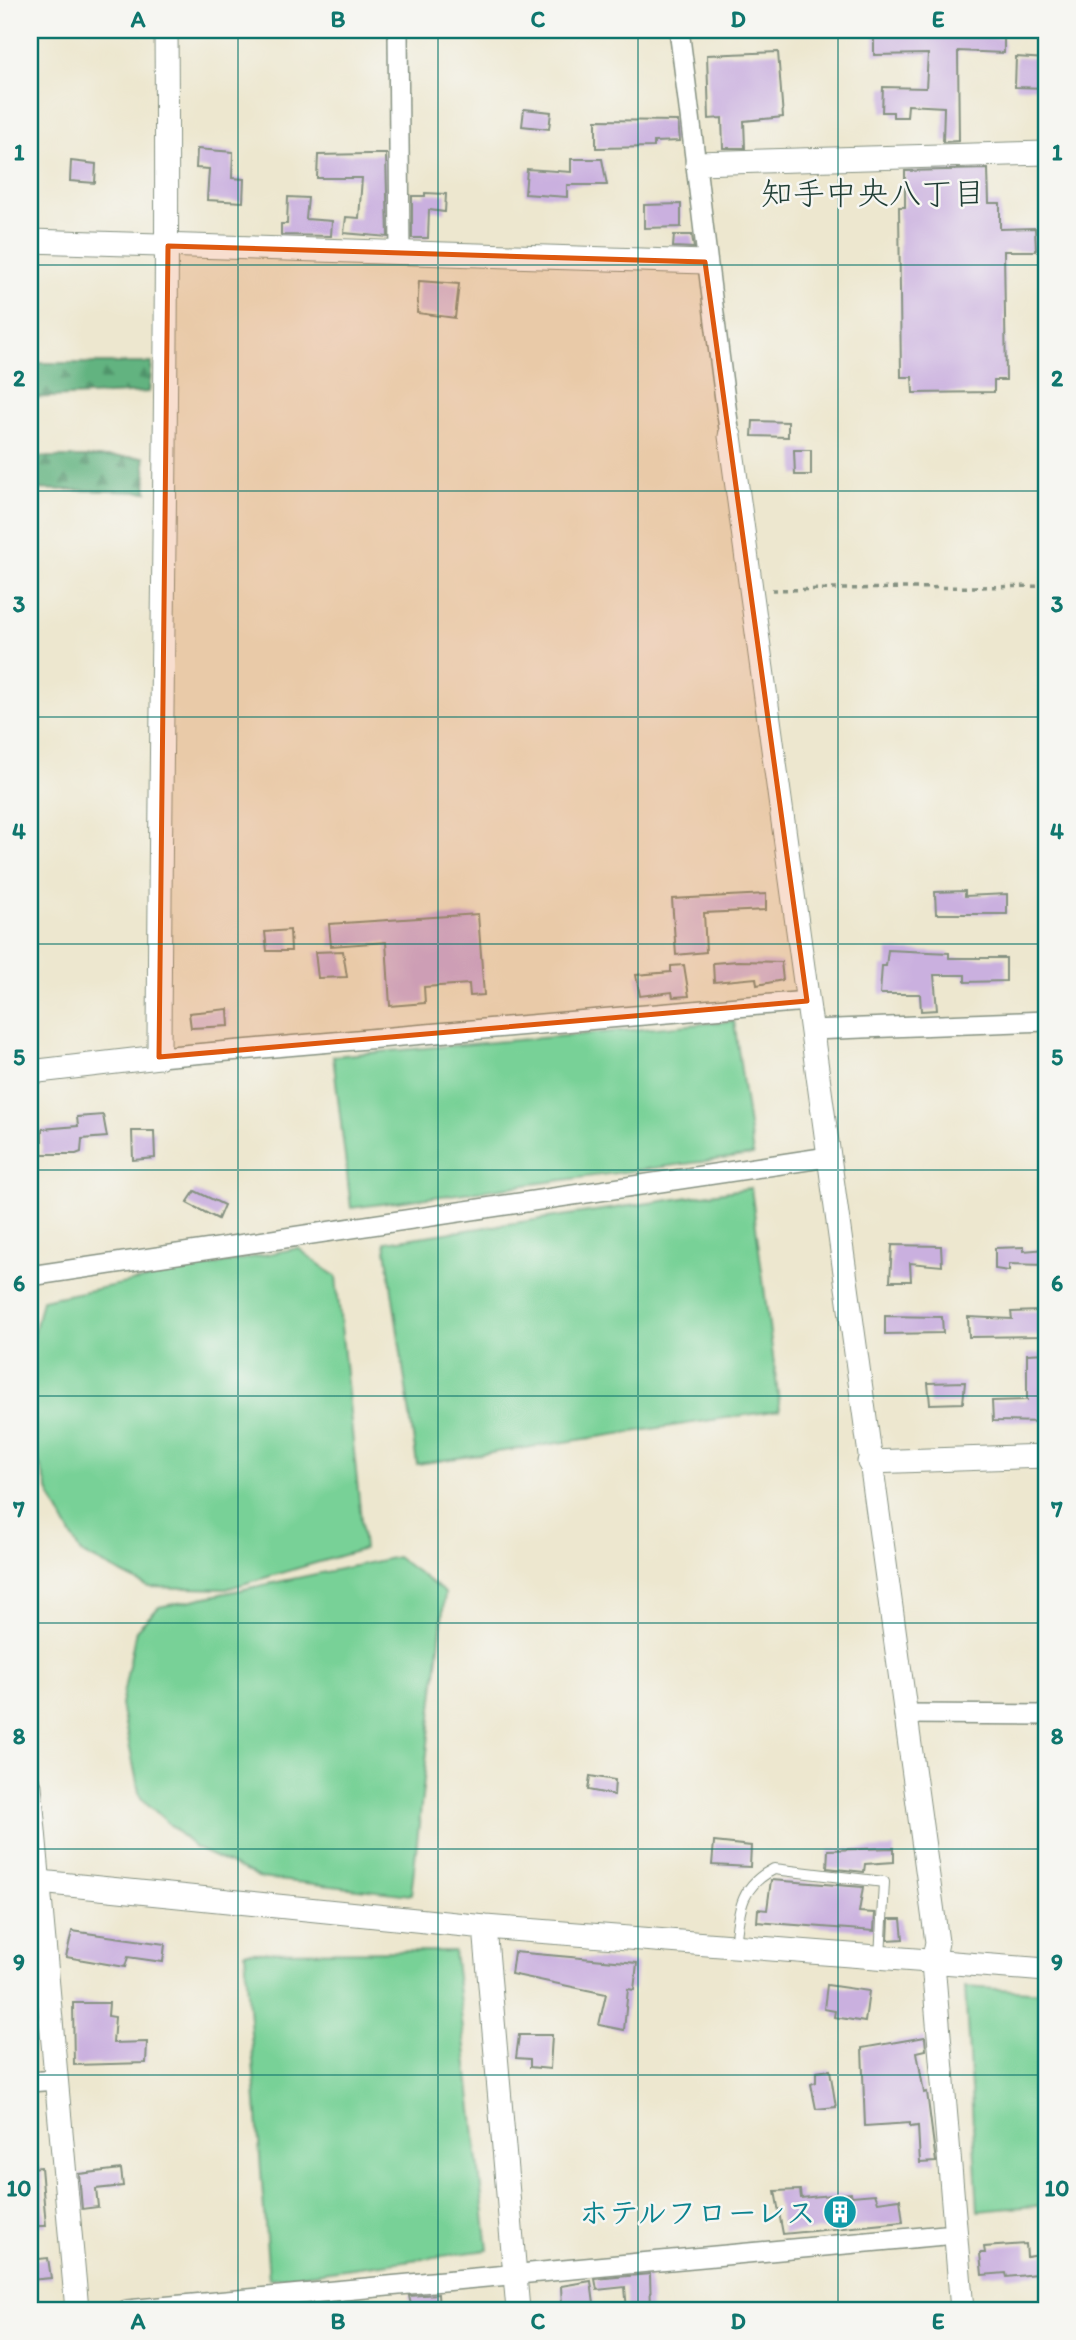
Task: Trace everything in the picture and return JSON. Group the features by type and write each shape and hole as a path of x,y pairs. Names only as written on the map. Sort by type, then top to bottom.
{"street":[{"path":"159,1057 160,775 168,246 166,30"},
{"path":"398,30 400,253"},
{"path":"679,30 697,163 705,262 937,1942 933,1962 962,2310"},
{"path":"697,163 1046,153"},
{"path":"30,241 705,262"},
{"path":"30,1072 159,1057 807,1001"},
{"path":"811,1030 1046,1021"},
{"path":"30,1276 828,1157"},
{"path":"869,1462 1046,1456"},
{"path":"904,1714 1046,1715"},
{"path":"30,1786 34,1881 77,2310"},
{"path":"34,1881 485,1927 1046,1970"},
{"path":"485,1927 518,2310"},
{"path":"30,2082 55,2080"},
{"path":"127,2310 955,2234"}],"lane":[{"path":"735,1947 741,1900 766,1873 774,1869 884,1882 880,1958"}],"path":[{"path":"751,591 1046,586"}],"highlighted area":[{"path":"168,246 705,262 807,1001 159,1057"}],"green space":[{"path":"30,363 152,363 149,392 30,398"},
{"path":"30,457 144,457 147,492 30,489"},
{"path":"734,1021 753,1155 351,1208 333,1056"},
{"path":"751,1188 780,1410 417,1464 385,1242"},
{"path":"298,1248 336,1277 364,1549 226,1589 148,1587 80,1552 50,1495 30,1436 30,1351 42,1300"},
{"path":"397,1557 445,1593 411,1895 260,1878 195,1848 140,1797 121,1705 136,1630 159,1607"},
{"path":"454,1951 488,2250 269,2279 245,1952"},
{"path":"965,1987 1046,1992 1046,2205 978,2211"}],"building":[{"path":"987,30 987,37 1004,38 1004,53 958,51 959,141 943,142 944,107 908,105 907,117 893,117 893,112 882,112 883,87 926,88 928,54 874,55 874,33"},
{"path":"778,52 783,117 744,121 745,148 723,148 722,118 709,119 707,55"},
{"path":"1016,57 1046,59 1046,88 1015,87"},
{"path":"524,109 551,112 549,129 522,126"},
{"path":"596,120 678,121 680,141 654,142 654,147 596,148"},
{"path":"197,149 233,152 232,178 244,179 243,202 207,200 209,169 196,168"},
{"path":"386,154 388,237 344,233 346,217 359,218 362,178 317,178 318,155"},
{"path":"571,159 602,159 607,185 567,185 567,197 525,194 527,169 571,172"},
{"path":"71,161 96,164 95,183 70,181"},
{"path":"988,169 989,203 1000,203 1000,229 1035,228 1036,251 1004,251 1006,380 994,380 994,392 913,393 912,377 901,377 899,207 905,207 905,171"},
{"path":"425,193 446,194 445,212 429,210 428,238 412,238 412,196 425,196"},
{"path":"288,197 308,198 306,219 332,221 331,236 281,235 281,224 287,224"},
{"path":"681,204 681,227 644,228 644,205"},
{"path":"674,235 692,235 694,248 673,247"},
{"path":"419,281 459,284 455,318 417,313"},
{"path":"753,421 788,422 788,437 752,436"},
{"path":"794,450 811,450 811,475 795,475"},
{"path":"965,891 965,896 1007,894 1007,914 936,914 935,892"},
{"path":"766,894 766,910 704,913 706,952 676,955 672,899"},
{"path":"478,914 484,995 470,996 469,984 424,987 425,1003 390,1006 386,942 331,946 329,924"},
{"path":"290,930 291,951 267,951 265,932"},
{"path":"888,950 949,953 949,958 1006,958 1006,981 965,982 965,975 934,975 937,1010 921,1011 920,994 880,994 882,966 886,966"},
{"path":"343,951 347,977 318,978 315,952"},
{"path":"781,962 783,980 757,985 756,978 714,982 713,963"},
{"path":"684,965 689,996 673,997 672,992 640,996 636,975 671,972 671,966"},
{"path":"228,1009 229,1026 191,1028 189,1013"},
{"path":"103,1115 107,1137 82,1139 81,1152 76,1154 42,1154 42,1129 78,1126 77,1117"},
{"path":"132,1131 154,1131 155,1158 133,1160"},
{"path":"195,1191 224,1205 218,1219 187,1203"},
{"path":"892,1245 941,1246 942,1266 910,1263 911,1281 890,1281"},
{"path":"1024,1247 1024,1251 1046,1249 1046,1265 1009,1264 1009,1271 995,1269 995,1248"},
{"path":"1039,1311 1039,1336 969,1337 968,1317 1012,1319 1011,1312"},
{"path":"885,1316 942,1317 943,1333 885,1334"},
{"path":"1046,1353 1046,1422 993,1421 992,1401 1027,1400 1027,1354"},
{"path":"965,1382 963,1403 930,1404 928,1383"},
{"path":"590,1776 615,1780 614,1795 588,1790"},
{"path":"714,1842 751,1846 750,1867 712,1865"},
{"path":"894,1848 894,1862 865,1864 864,1872 827,1868 828,1850"},
{"path":"771,1880 863,1887 859,1912 875,1913 874,1931 757,1922 758,1909 767,1910"},
{"path":"889,1919 901,1919 903,1939 888,1940"},
{"path":"72,1931 165,1944 163,1962 128,1957 125,1967 66,1957"},
{"path":"514,1952 637,1963 634,1990 628,1989 624,2030 599,2025 606,1994 511,1974"},
{"path":"827,1985 869,1991 865,2022 834,2017 835,2011 824,2009"},
{"path":"73,2003 109,2003 108,2016 115,2017 113,2043 147,2042 146,2063 74,2065"},
{"path":"519,2035 552,2035 550,2069 530,2067 530,2059 516,2058"},
{"path":"925,2037 926,2050 917,2052 924,2093 927,2092 936,2162 920,2163 918,2126 910,2127 910,2123 865,2126 862,2048"},
{"path":"830,2070 836,2107 816,2109 811,2084 816,2082 816,2072"},
{"path":"41,2167 46,2226 30,2226 30,2168"},
{"path":"121,2169 123,2186 96,2189 98,2207 82,2209 79,2174"},
{"name":"ホテルフローレス","path":"800,2190 801,2198 851,2193 852,2196 875,2194 878,2202 900,2199 903,2222 783,2234 775,2191"},
{"path":"1026,2244 1027,2257 1046,2254 1046,2273 1007,2277 1006,2273 982,2275 980,2253 985,2253 984,2247"},
{"path":"48,2258 51,2278 30,2280 30,2260"},
{"path":"650,2274 651,2310 627,2310 625,2287 597,2290 595,2279"},
{"path":"591,2281 594,2304 562,2307 561,2286"},
{"path":"438,2294 439,2310 412,2310 409,2296"}],"place":[{"name":"ホテルフローレス","path":"840,2212"}],"district":[{"name":"知手中央八丁目","path":"873,193"}]}
